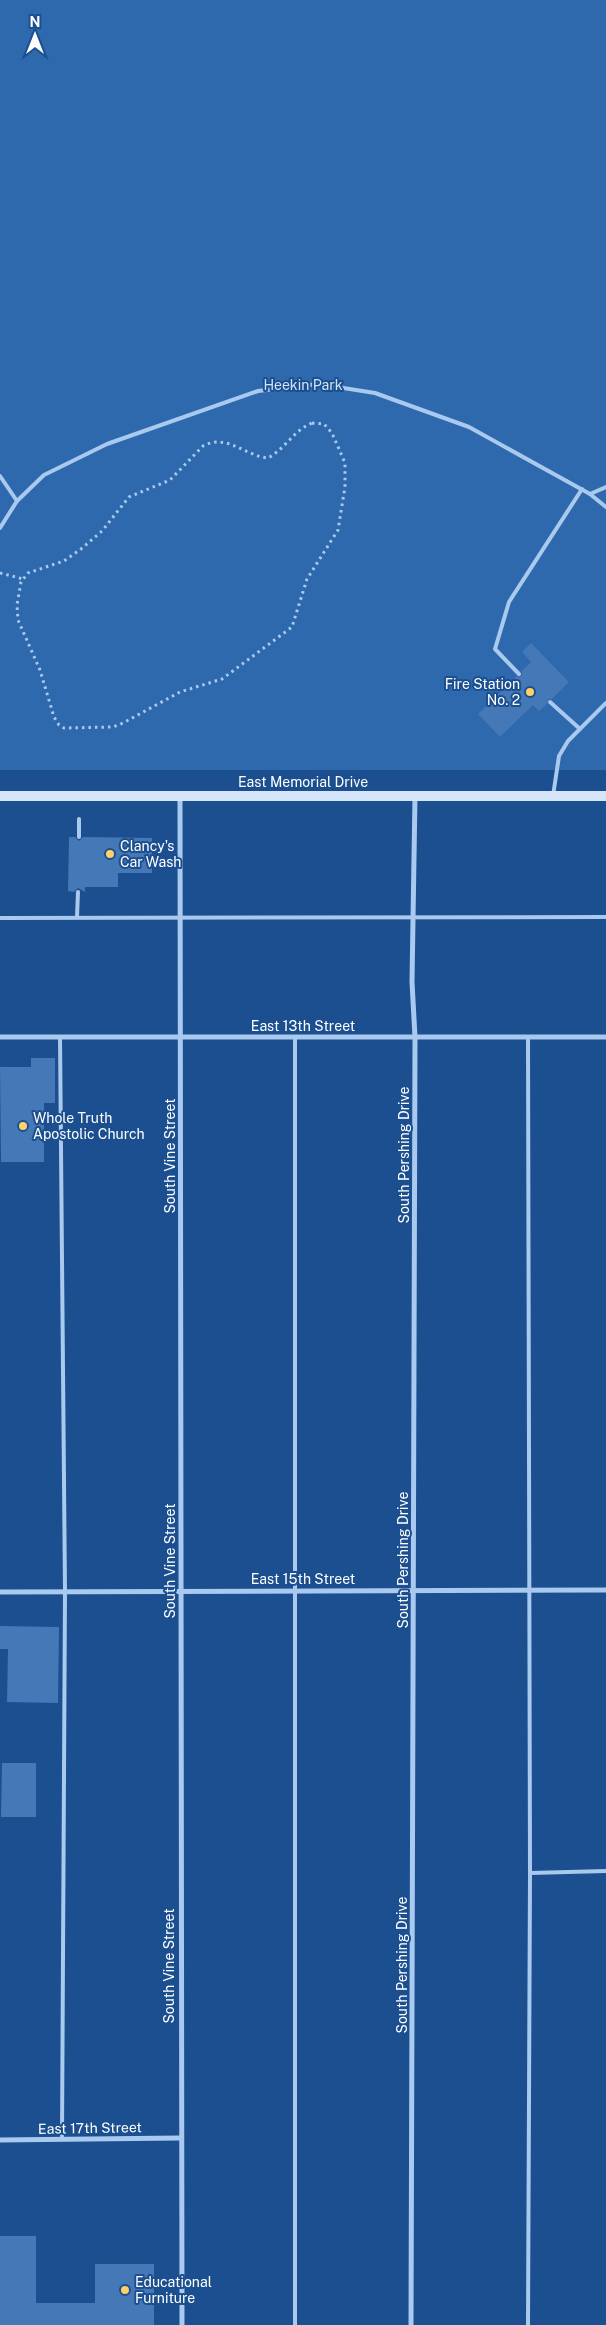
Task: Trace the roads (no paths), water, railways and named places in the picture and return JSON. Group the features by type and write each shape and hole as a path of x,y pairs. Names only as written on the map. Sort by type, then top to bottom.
{"main road":[{"name":"East Memorial Drive","path":"0,796 606,796"}],"street":[{"name":"South Vine Street","path":"180,796 180,2138 182,2325"},
{"name":"South Pershing Drive","path":"411,2325 415,1590 415,1037 412,982 415,796"},
{"name":"East 13th Street","path":"0,1037 606,1037"},
{"name":"East 15th Street","path":"0,1592 606,1590"},
{"name":"East 17th Street","path":"0,2140 180,2138"}],"lane":[{"path":"0,528 17,501 44,475 107,444 258,391 318,384 375,393 469,427 582,489 606,507"},
{"path":"0,476 17,501"},
{"path":"590,494 606,487"},
{"path":"519,674 495,649 509,602 582,489"},
{"path":"550,702 580,729"},
{"path":"553,796 559,756 568,741 606,704"},
{"path":"78,837 79,819"},
{"path":"77,917 78,892"},
{"path":"0,918 606,918"},
{"path":"60,1037 65,1591 62,2139"},
{"path":"295,1037 295,2325"},
{"path":"528,1037 530,1590 528,2325"},
{"path":"530,1873 606,1871"}],"place":[{"name":"Fire Station No. 2","path":"530,692"},
{"name":"Clancy's Car Wash","path":"110,854"},
{"name":"Whole Truth Apostolic Church","path":"23,1126"},
{"name":"Educational Furniture","path":"125,2290"}],"park label":[{"name":"Heekin Park","path":"303,385"}]}
